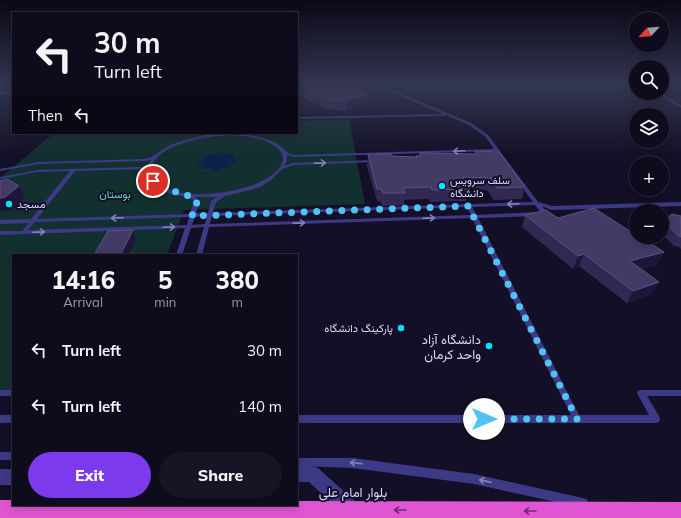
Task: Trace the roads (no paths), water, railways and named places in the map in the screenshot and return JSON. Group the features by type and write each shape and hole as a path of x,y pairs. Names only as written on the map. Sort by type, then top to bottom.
{"highway":[{"name":"بلوار امام علی","path":"0,509 681,512"}],"street":[{"path":"298,474 312,474 352,510"},
{"path":"0,477 12,477"}],"lane":[{"path":"434,108 470,124 487,136 546,214"},
{"path":"298,118 448,114"},
{"path":"0,170 39,163 144,160 156,157 178,144 195,138 215,134"},
{"path":"245,134 256,136 277,145 283,153 284,160 282,168"},
{"path":"283,153 294,156 498,150"},
{"path":"156,157 151,164 149,171 153,181 160,187 177,193 191,195 224,194 240,191 261,184 272,178 282,168 293,164 379,161"},
{"path":"496,158 504,158"},
{"path":"0,178 36,171 140,168 149,171"},
{"path":"24,232 74,170"},
{"path":"199,254 214,201 224,194"},
{"path":"179,254 197,202 191,195"},
{"path":"0,222 538,204 551,208 681,204"},
{"path":"468,206 577,419"},
{"path":"0,233 546,214 551,208"},
{"path":"0,393 12,393"},
{"path":"298,419 656,419 641,394 681,393"},
{"path":"0,419 12,419"},
{"path":"0,456 12,456"},
{"path":"298,462 353,462 474,479 618,511"}],"water":[{"path":"221,152 226,155 234,154 233,158 239,161 231,164 230,168 223,168 215,172 209,168 201,169 202,165 197,162 204,159 206,155 214,155"}],"place":[{"name":"سلف سرویس دانشگاه","path":"442,186"},
{"name":"مسجد","path":"9,204"},
{"name":"پارکینگ دانشگاه","path":"401,328"},
{"name":"دانشگاه آزاد واحد کرمان","path":"489,346"}],"park label":[{"name":"بوستان","path":"115,194"}]}
